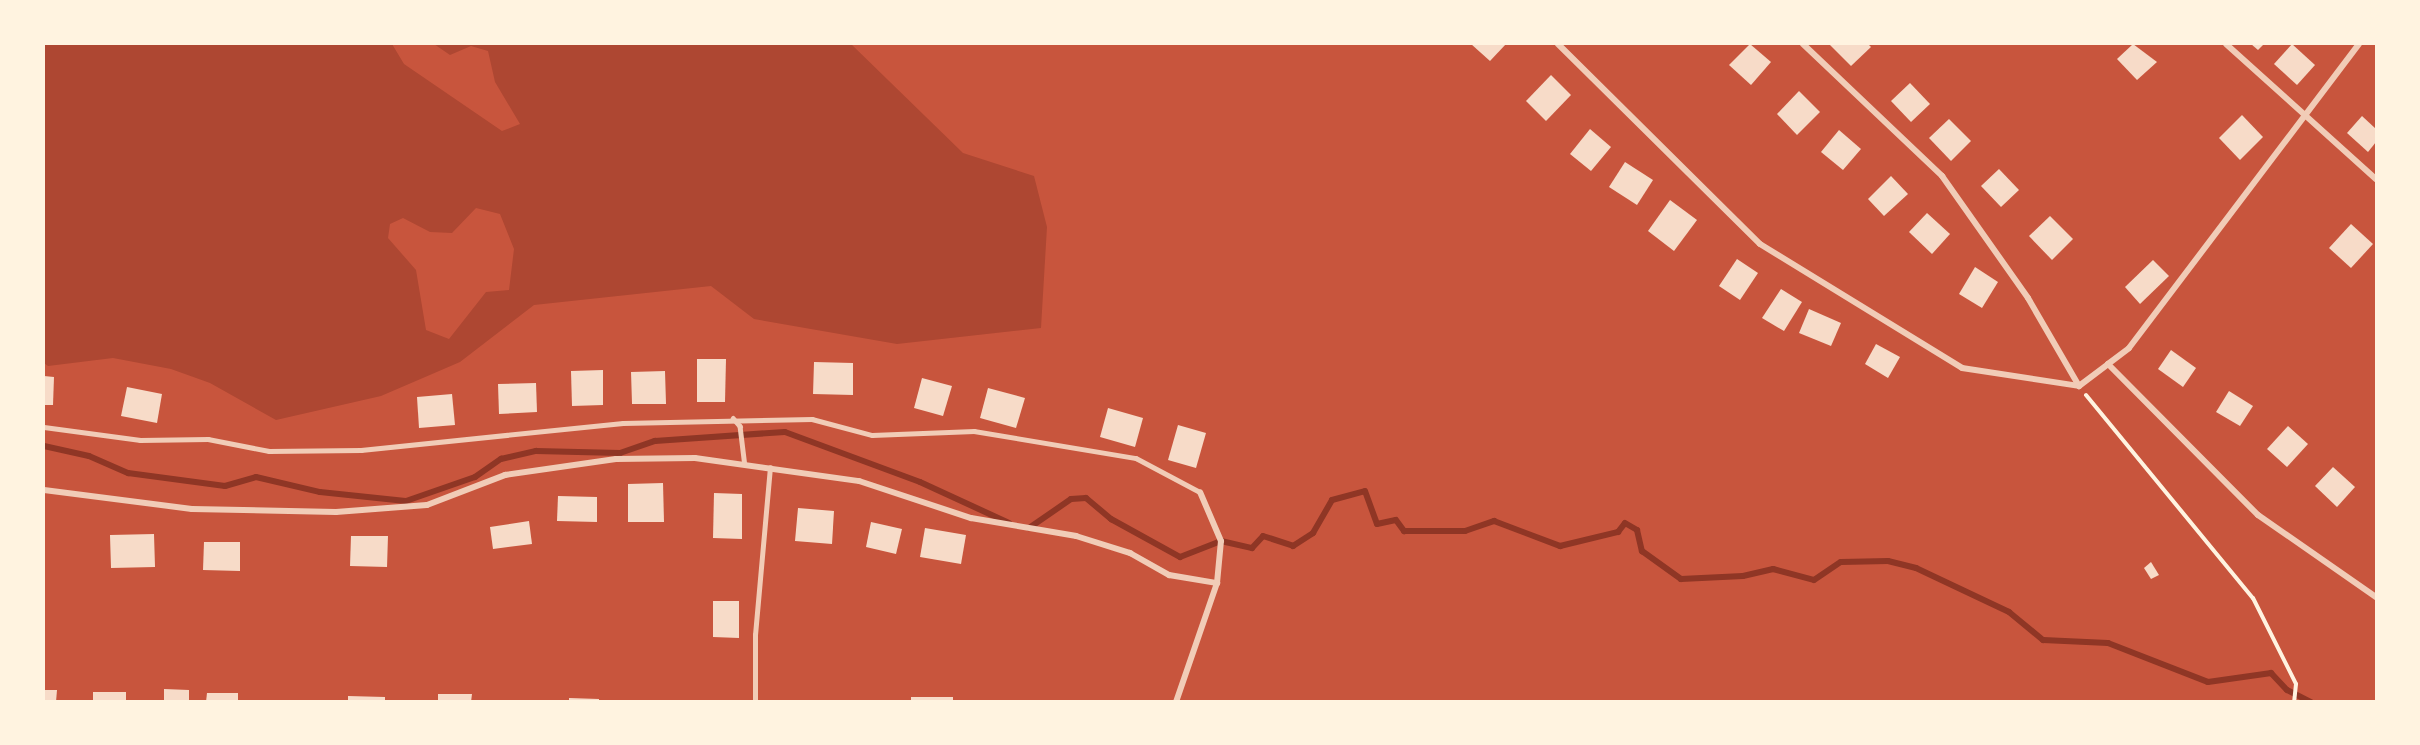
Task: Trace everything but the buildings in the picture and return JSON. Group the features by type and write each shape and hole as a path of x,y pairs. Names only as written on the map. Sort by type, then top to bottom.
{"street":[{"path":"1558,44 1760,244 1962,368 2079,386 2129,348 2309,114 2359,44"},
{"path":"1803,44 1942,176 2028,298 2079,386"},
{"path":"2226,44 2309,114 2376,180"},
{"path":"2108,364 2258,515 2376,597"},
{"path":"44,490 192,509 336,512 426,504 505,475 616,459 745,464 858,481 981,520 1076,536 1130,553 1169,575 1217,583"},
{"path":"1176,702 1217,583 1221,541 1200,492"}],"lane":[{"path":"733,418 741,426 745,464"},
{"path":"44,427 140,440 208,439 269,451 361,450 536,428 733,418 812,419 872,435 974,431 1136,458 1200,492"},
{"path":"755,702 755,635 770,467"}],"path":[{"path":"2079,386 2253,598 2296,684 2294,702"}],"shaded area":[{"path":"44,44 392,44 404,64 502,131 520,124 495,82 488,51 471,46 450,55 434,44 851,44 963,153 1034,176 1047,227 1041,328 897,344 754,319 711,286 534,305 460,362 381,396 276,420 210,383 171,369 113,358 48,366 44,363","holes":["476,208 500,214 514,249 509,290 486,292 449,339 426,330 416,270 388,238 390,224 403,218 430,232 452,233"]}],"waterway":[{"path":"44,446 89,456 128,473 225,486 256,477 320,492 406,501 475,477 501,459 536,451 620,453 655,441 785,432 920,482 1009,523"},
{"path":"1029,528 1071,499 1086,498 1111,519 1180,557 1221,541 1252,548 1263,536 1293,546 1313,533 1332,500 1365,491 1377,524 1396,520 1404,531 1465,531 1494,521 1560,546 1618,532 1625,523 1637,530 1642,551 1681,579 1743,576 1773,569 1814,580 1841,562 1888,561 1916,568 2009,612 2043,640 2108,643 2208,682 2271,673 2287,690 2311,702"}]}
